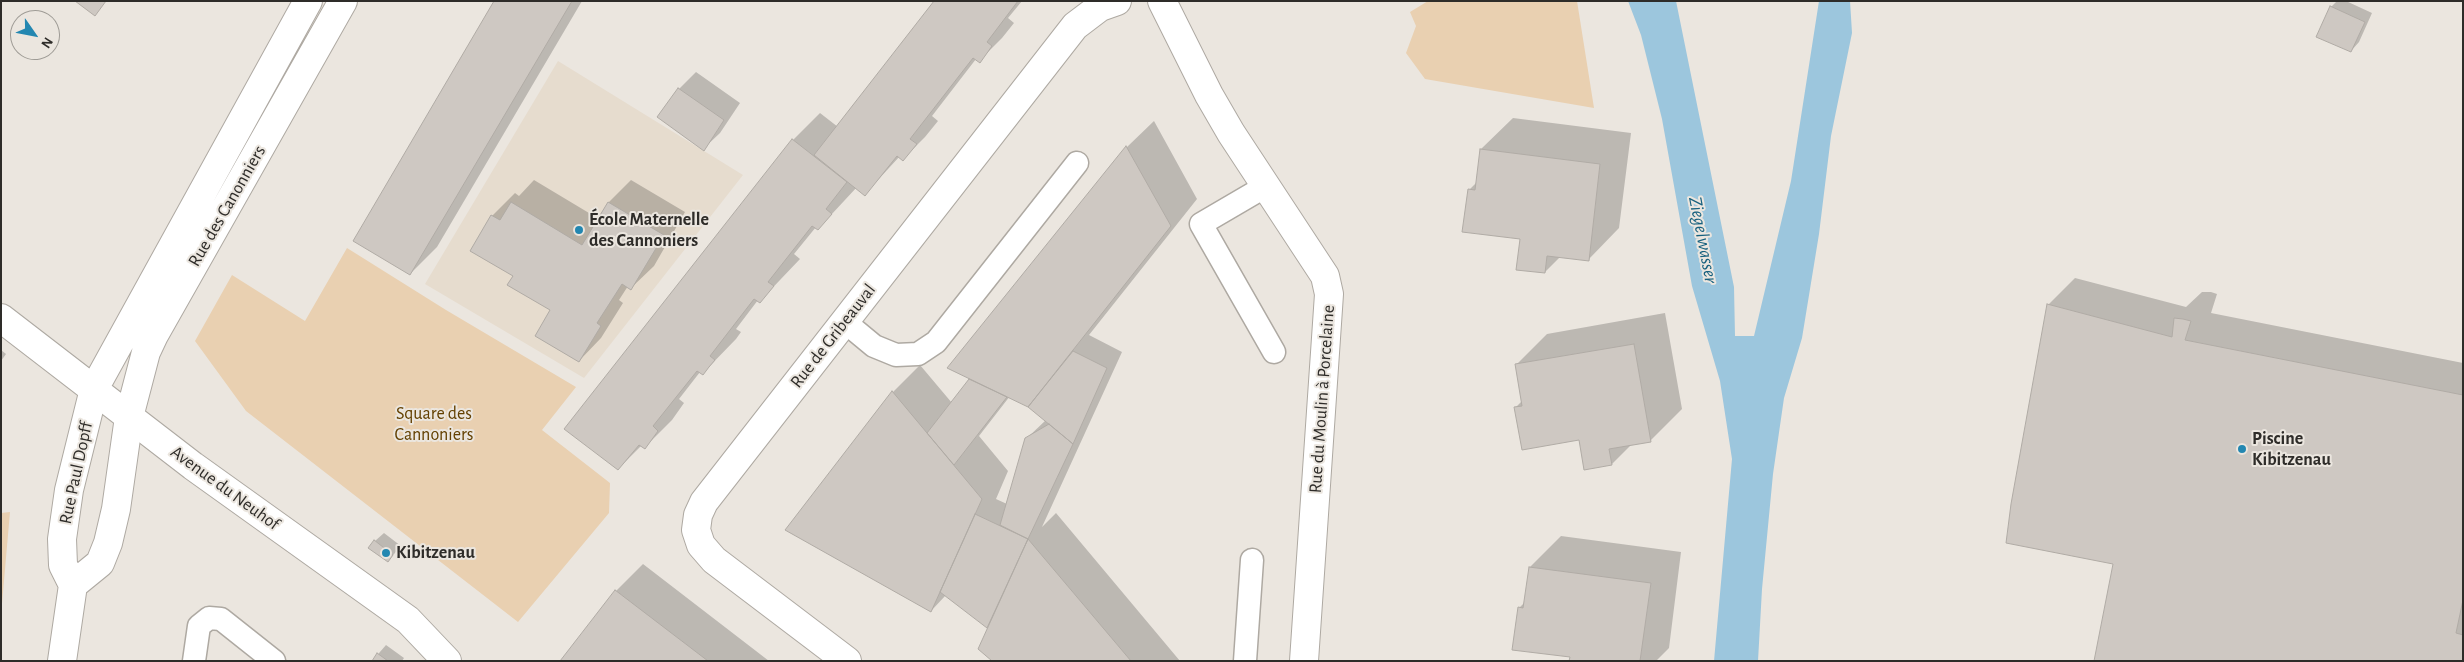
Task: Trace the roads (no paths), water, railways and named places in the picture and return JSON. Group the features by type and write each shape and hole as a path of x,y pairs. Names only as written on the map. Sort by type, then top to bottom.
{"street":[{"name":"Rue des Canonniers","path":"94,389 308,1"},
{"name":"Rue des Canonniers","path":"129,417 146,352 154,335 343,1"},
{"name":"Rue de Gribeauval","path":"847,661 714,560 701,545 696,530 698,515 704,502 1075,26 1100,7 1117,1"},
{"name":"Rue du Moulin à Porcelaine","path":"1162,1 1209,95 1325,276 1329,294 1304,661"},
{"name":"Avenue du Neuhof","path":"1,318 221,487 408,620 447,661"},
{"name":"Rue Paul Dopff","path":"73,585 63,566 62,539 69,490 94,389"},
{"path":"62,661 73,585 100,563 108,543 116,509 129,417"}],"lane":[{"path":"845,322 874,346 896,355 918,354 936,342 1077,163"},
{"path":"1266,186 1201,224 1274,352"},
{"path":"1245,661 1252,560"},
{"path":"194,661 199,626 209,618 221,619 274,661"}],"water":[{"name":"Ziegelwasser","path":"1628,1 1676,1 1734,287 1735,336 1754,336 1791,181 1819,1 1850,1 1852,33 1831,136 1819,234 1802,338 1784,398 1773,474 1762,589 1758,661 1714,661 1732,459 1720,381 1692,286 1662,119 1641,35"}],"place":[{"name":"École Maternelle des Cannoniers","path":"579,230"},
{"name":"Piscine Kibitzenau","path":"2242,449"},
{"name":"Kibitzenau","path":"386,553"}],"park label":[{"name":"Square des Cannoniers","path":"434,424"}]}
